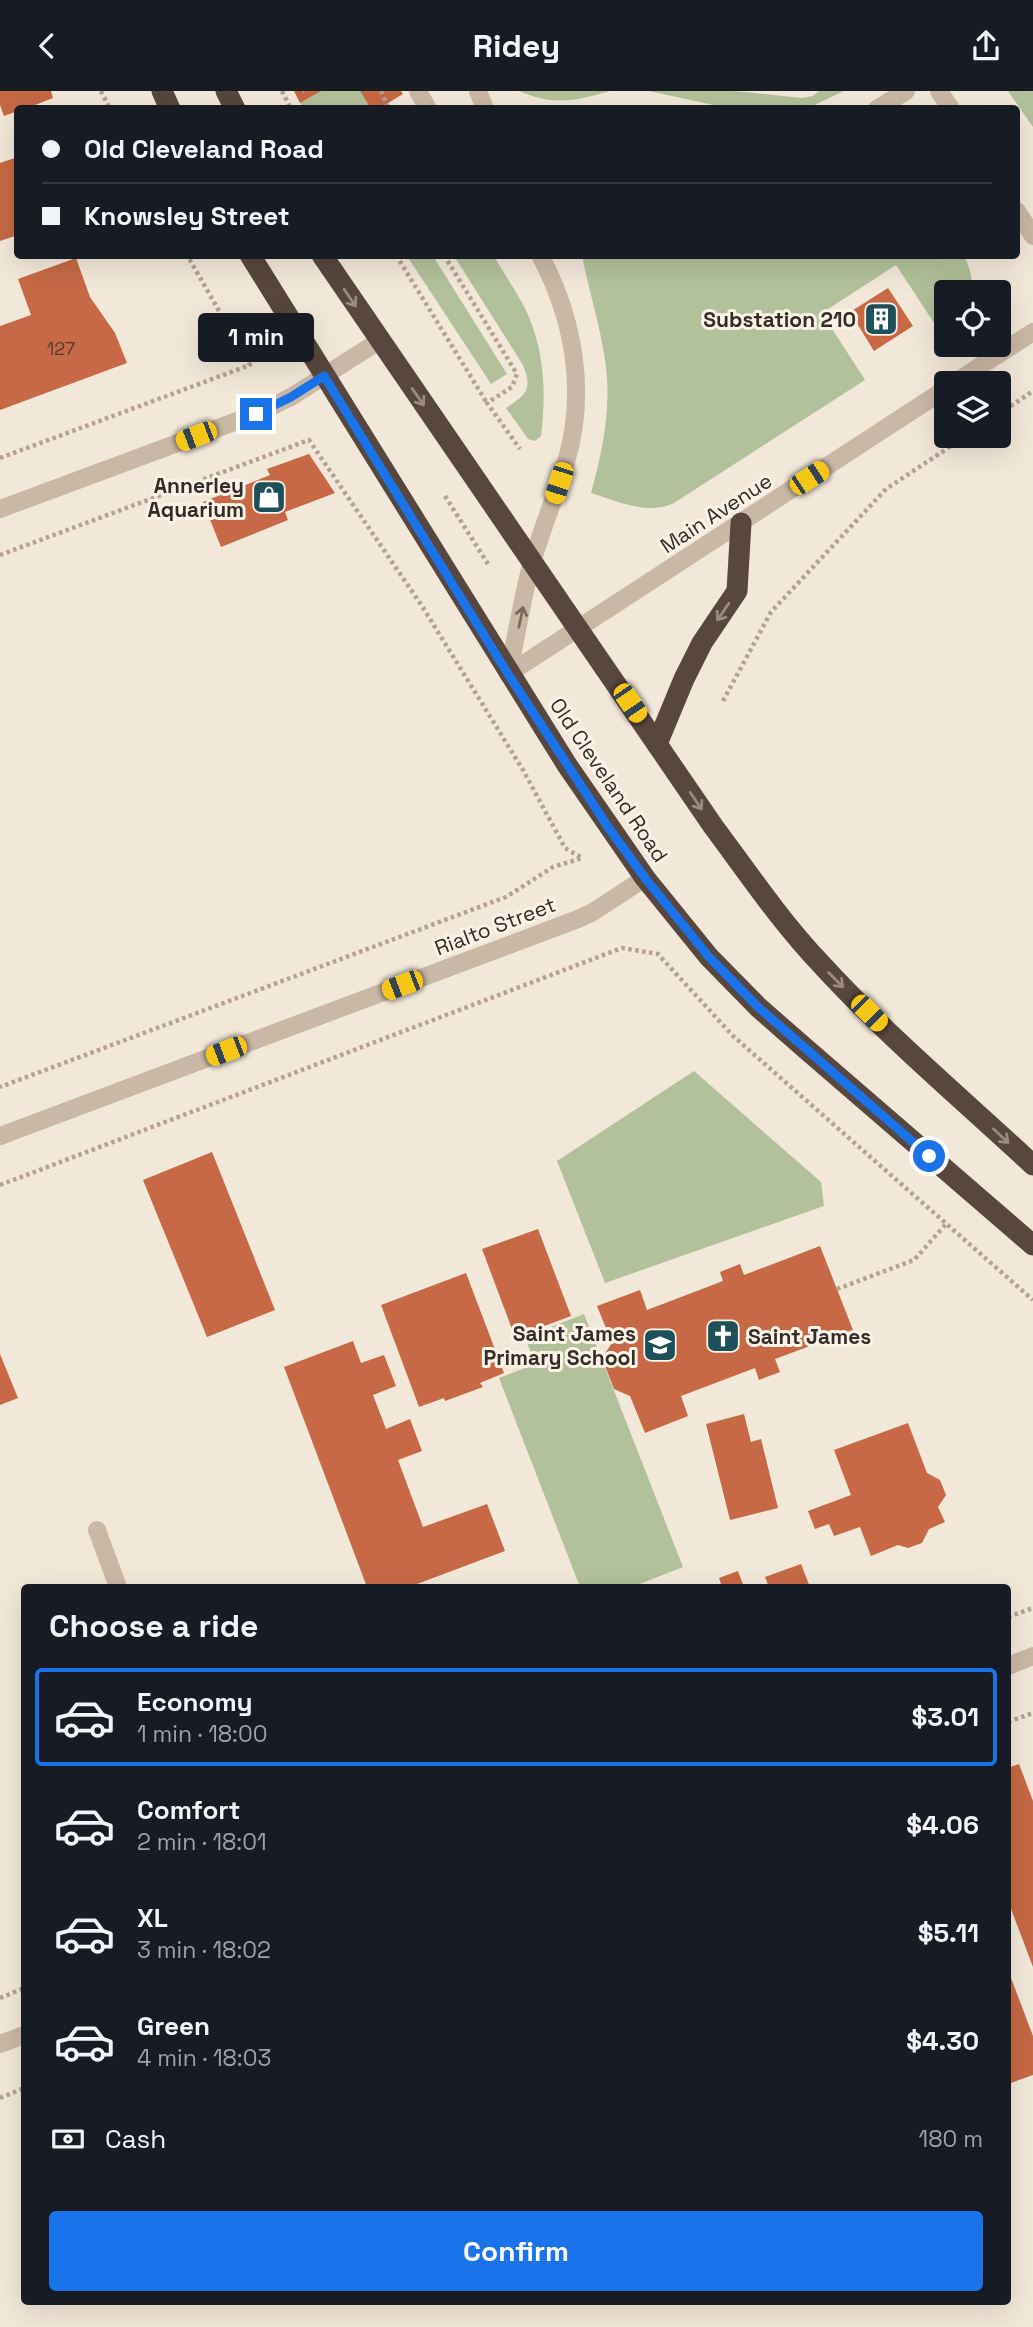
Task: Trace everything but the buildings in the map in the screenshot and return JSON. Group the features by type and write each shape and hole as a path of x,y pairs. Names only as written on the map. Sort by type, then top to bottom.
{"highway":[{"name":"Old Cleveland Road","path":"252,259 508,674 608,827 645,878 709,957 758,1007 1033,1245"},
{"path":"325,259 753,880 820,964 1033,1165"},
{"path":"657,744 702,643 737,591 741,523"}],"street":[{"path":"883,105 906,91"},
{"path":"1020,216 1033,236"},
{"path":"508,674 533,561 566,461 574,422 576,383 572,344 564,309 542,259"},
{"path":"973,371 1033,332"},
{"path":"0,509 256,414 291,397 379,341"},
{"name":"Main Avenue","path":"508,674 934,397"},
{"name":"Rialto Street","path":"0,1136 578,919 645,878"},
{"path":"97,1530 117,1584"},
{"path":"1011,1665 1033,1656"},
{"path":"0,2044 21,2036"}],"path":[{"path":"0,458 250,365 189,259"},
{"path":"398,259 487,403 520,449"},
{"path":"446,259 517,374 512,387 487,403"},
{"path":"1011,406 1033,391"},
{"path":"0,555 309,440 422,606 523,770 565,849 582,858 553,867 506,897 0,1087"},
{"path":"723,701 771,612 886,489 948,448"},
{"path":"445,496 488,564"},
{"path":"0,1185 622,948 658,954 733,1036 1033,1300"},
{"path":"837,1289 914,1260 947,1223"},
{"path":"1011,1616 1033,1608"},
{"path":"1011,1721 1033,1713"},
{"path":"0,1998 21,1989"},
{"path":"0,2098 21,2089"}],"green space":[{"path":"321,91 360,91 369,105 302,105 300,103"},
{"path":"519,91 610,91 586,97 554,100"},
{"path":"649,91 735,91 802,98 813,96 819,91 844,91 814,105 714,105"},
{"path":"1008,91 1033,91 1033,127 1020,105"},
{"path":"409,259 435,259 507,374 491,384"},
{"path":"456,259 496,259 529,317 538,346 544,391 541,436 535,441 528,439 506,408 526,391 527,380 523,365"},
{"path":"583,259 966,259 971,273 972,280 934,280 934,323 896,265 822,313 865,380 664,507 643,508 591,493 605,427 605,360"},
{"path":"694,1071 821,1182 824,1206 605,1283 557,1161"},
{"path":"584,1314 683,1567 640,1584 579,1584 499,1378 535,1364 525,1337"}],"place":[{"name":"Substation 210","path":"881,319"},
{"name":"Annerley Aquarium","path":"269,497"},
{"name":"Saint James","path":"723,1336"},
{"name":"Saint James Primary School","path":"660,1345"}],"route":[{"path":"256,414 291,397 324,376 567,765 608,827 677,920 758,1007 929,1156"}]}
